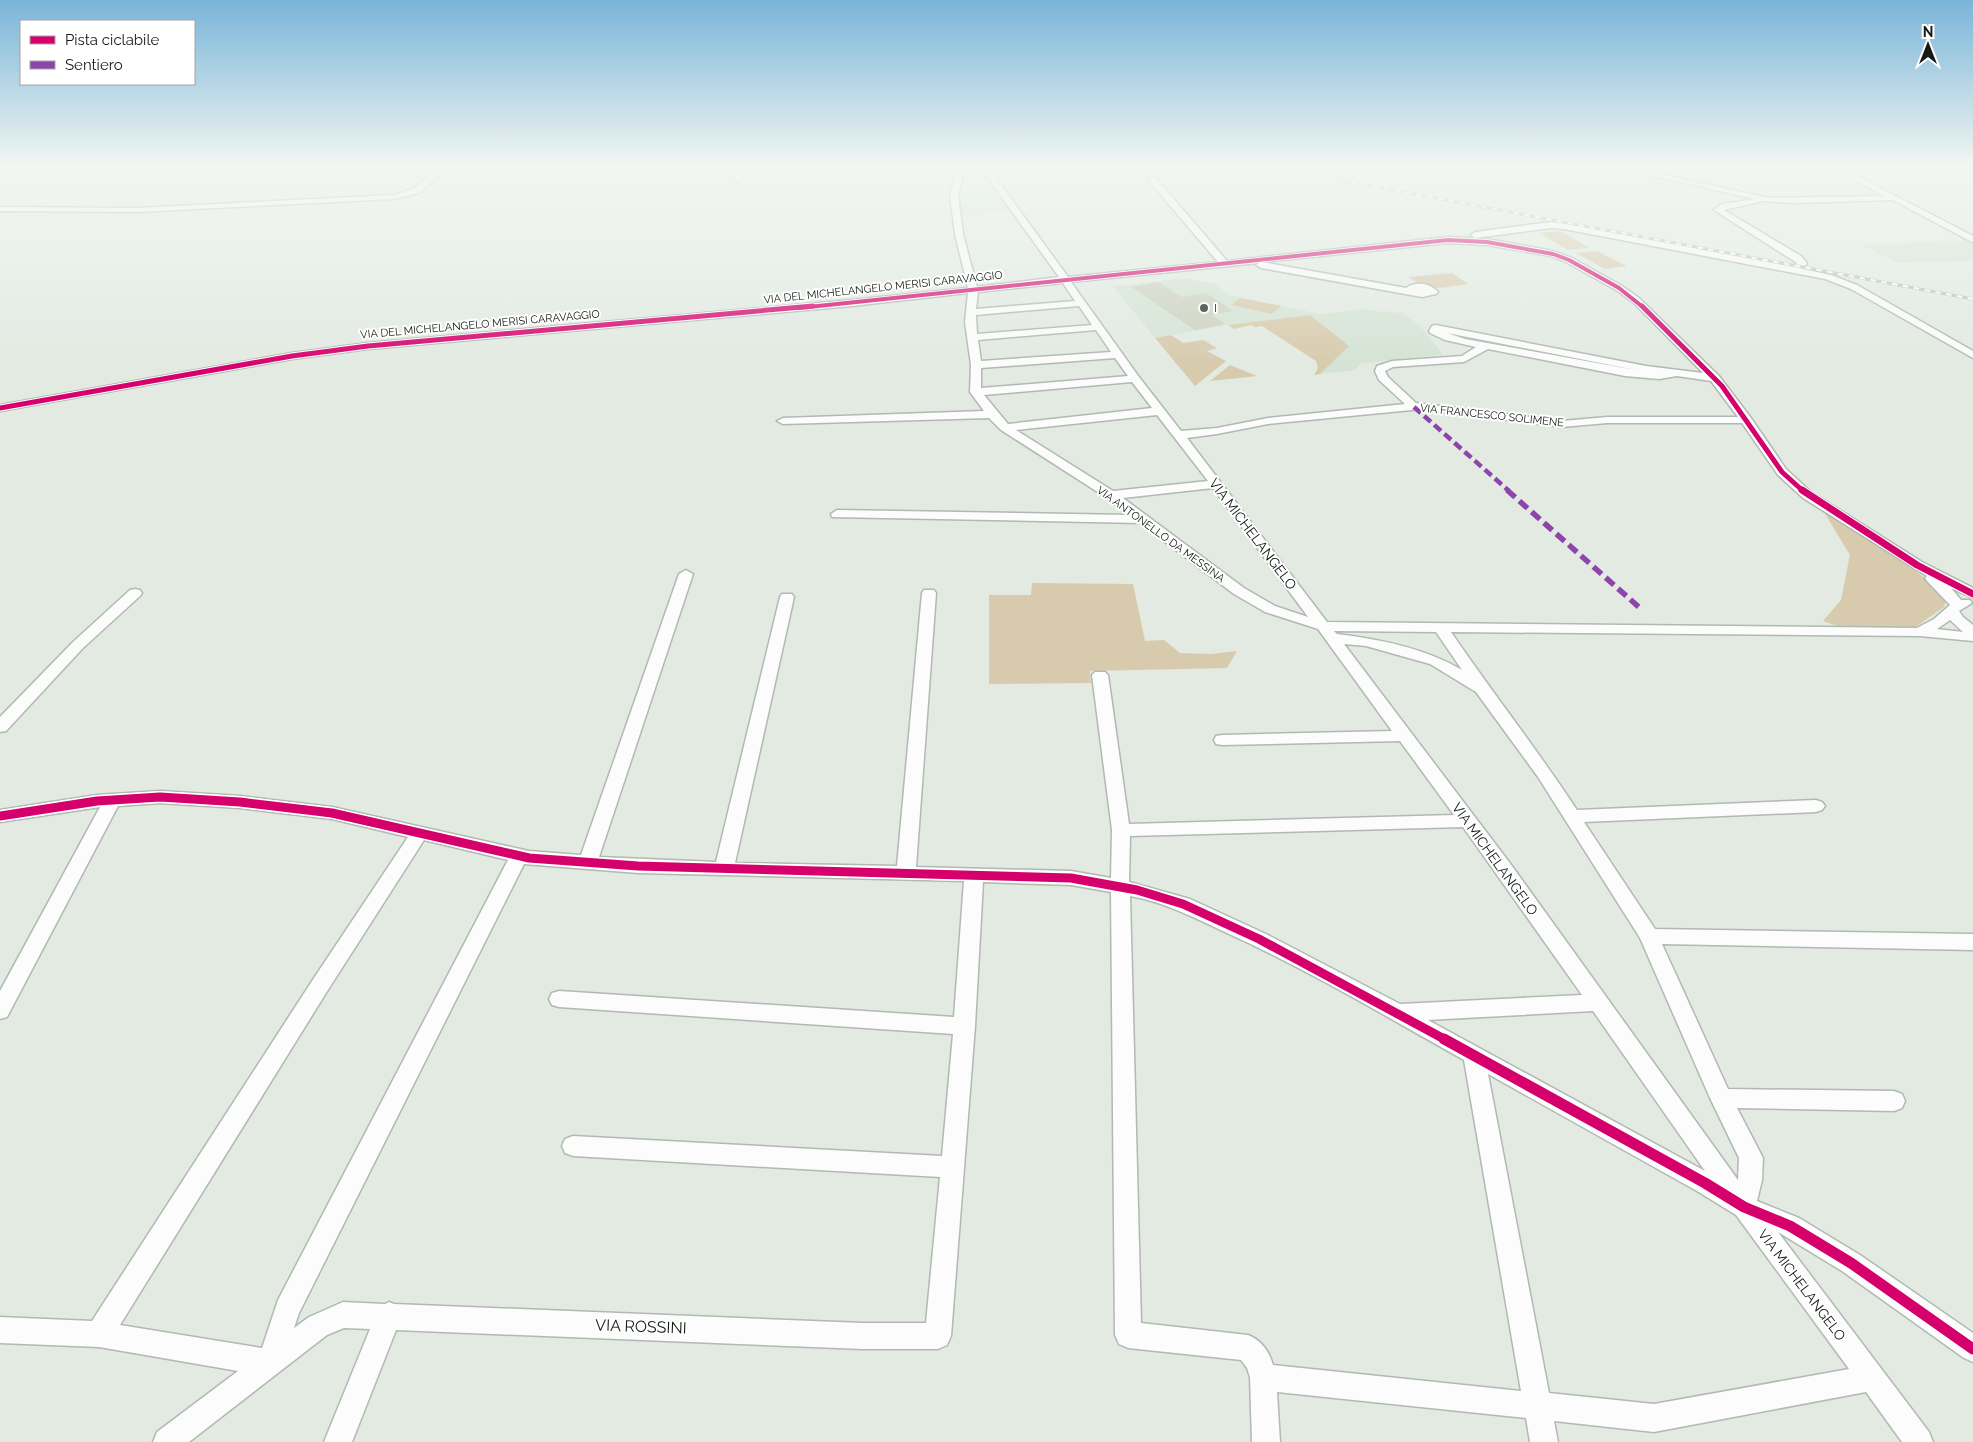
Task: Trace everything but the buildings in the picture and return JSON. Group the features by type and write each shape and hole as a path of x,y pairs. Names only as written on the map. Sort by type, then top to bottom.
{"street":[{"path":"959,233 973,290 970,322 976,365 976,392 1135,379"},
{"name":"VIA MICHELANGELO","path":"1032,233 1135,379 1217,484 1468,821 1744,1207 1919,1442"},
{"path":"1199,233 1225,264"},
{"path":"1448,240 1494,233"},
{"path":"1603,233 1798,270 1854,286 1973,355"},
{"path":"1757,233 1798,258 1802,263 1798,270"},
{"name":"VIA DEL MICHELANGELO MERISI CARAVAGGIO","path":"0,408 265,361 358,347 852,303 973,290 1025,282 1066,280 1448,240 1530,248 1569,260 1619,288 1636,300 1715,378 1747,420 1782,472 1807,495 1917,564 1973,594"},
{"path":"1025,282 1047,273 1052,261"},
{"path":"1244,262 1414,292"},
{"path":"972,312 1082,303"},
{"path":"1645,320 1657,322"},
{"path":"972,337 1099,327"},
{"path":"1677,374 1659,376 1625,372 1575,371 1482,349 1434,331 1436,328 1677,374 1715,378"},
{"path":"1414,407 1383,378 1380,371 1381,368 1392,364 1464,359 1482,349"},
{"path":"976,365 1118,355"},
{"name":"VIA ANTONELLO DA MESSINA","path":"976,392 1005,428 1111,495 1239,591 1270,609 1326,632"},
{"name":"VIA FRANCESCO SOLIMENE","path":"1179,435 1217,431 1268,421 1414,407 1430,407 1562,424 1607,420 1747,420"},
{"path":"1005,428 1160,411"},
{"path":"783,421 992,414"},
{"path":"1111,495 1217,484"},
{"path":"837,514 1142,519"},
{"name":"VIA DEL MICHELANGELO MERISI CARAVAGGIO","path":"1917,564 1940,585 1954,608 1954,617 1960,623 1973,630"},
{"path":"588,862 686,574"},
{"path":"0,726 78,645 135,592"},
{"path":"906,873 929,593"},
{"path":"724,869 787,597"},
{"path":"1920,632 1939,622 1954,608 1973,603"},
{"path":"1441,628 1482,689 1544,773 1649,936 1721,1098 1751,1158 1750,1180 1744,1207"},
{"path":"1326,632 1441,628 1920,632 1973,637"},
{"path":"1326,632 1435,661 1482,689"},
{"path":"1100,675 1121,830 1120,887 1128,1335 1248,1348 1259,1361 1263,1377 1266,1442"},
{"path":"1222,740 1404,736"},
{"path":"0,816 112,800 160,797 240,802 332,813 519,856 588,862 724,869 974,874 1070,878 1120,887 1183,904 1259,939 1398,1013 1705,1183 1744,1207 1790,1226 1852,1263 1973,1349"},
{"path":"0,1011 5,992 112,800"},
{"path":"1571,816 1816,806"},
{"path":"1121,830 1468,821"},
{"path":"99,1334 319,987 420,832"},
{"path":"271,1363 287,1309 519,856"},
{"path":"938,1336 964,1026 974,874"},
{"path":"1649,936 1973,942"},
{"path":"558,999 964,1026"},
{"path":"1398,1013 1598,1002"},
{"path":"1474,1055 1544,1442"},
{"path":"1721,1098 1894,1101"},
{"path":"573,1146 951,1167"},
{"path":"167,1442 318,1326 344,1315"},
{"name":"VIA ROSSINI","path":"344,1315 389,1315 863,1336 938,1336"},
{"path":"338,1442 389,1315"},
{"path":"0,1330 99,1334 271,1363"},
{"path":"1263,1377 1654,1418 1872,1378"}],"shaded area":[{"path":"1540,233 1564,233 1590,248 1568,250"},
{"path":"1968,240 1973,243 1973,261 1898,263 1861,245"},
{"path":"1597,251 1627,266 1605,269 1576,253"},
{"path":"1452,273 1468,284 1437,288 1423,285 1409,277"},
{"path":"1185,278 1216,284 1229,295 1320,314 1364,309 1392,313 1402,312 1422,328 1443,355 1361,363 1355,370 1320,374 1349,346 1310,315 1223,326 1155,338 1112,285 1129,285"},
{"path":"1240,298 1281,306 1272,314 1231,305"},
{"path":"1310,315 1349,346 1320,374 1314,375 1318,368 1316,361 1262,326 1255,327 1251,325 1234,329 1228,325"},
{"path":"1171,335 1183,343 1203,340 1217,348 1207,351 1226,361 1195,386 1155,338"},
{"path":"1230,365 1257,376 1210,381"},
{"path":"1824,512 1889,551 1919,573 1946,600 1944,607 1914,628 1840,627 1823,621 1841,600 1850,555"},
{"path":"1032,583 1133,584 1145,641 1164,640 1180,653 1211,654 1237,651 1227,668 1090,671 1091,683 989,684 989,595 1031,595"}],"railway":[{"path":"1623,233 1973,299"}],"marked path":[{"path":"1414,407 1641,609"}],"cycle path":[{"path":"0,408 292,356 368,346 852,303 1025,283 1110,276 1448,240 1487,242 1553,254 1569,260 1619,288 1636,300 1722,386 1782,472 1807,495 1917,565 1973,594"},
{"path":"0,816 97,801 160,797 240,802 332,813 529,858 638,866 1071,878 1137,890 1183,904 1259,939 1338,980 1705,1183 1744,1207 1790,1226 1851,1263 1973,1349"}],"place":[{"name":"I","path":"1204,308"}]}
